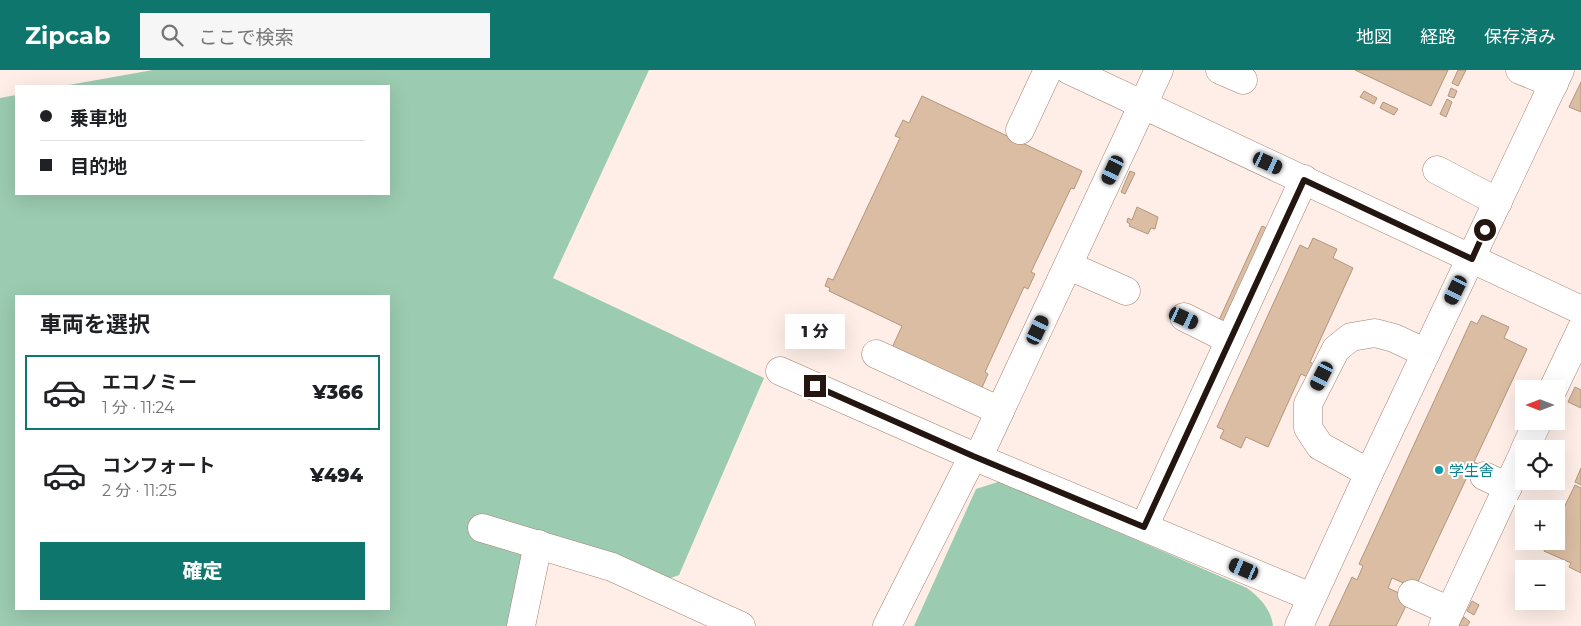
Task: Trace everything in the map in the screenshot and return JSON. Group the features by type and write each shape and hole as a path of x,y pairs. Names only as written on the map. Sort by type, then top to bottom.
{"lane":[{"path":"1020,130 1048,70"},
{"path":"1069,70 1581,310"},
{"path":"887,626 1000,411 1159,70"},
{"path":"1299,626 1369,473 1557,77 1520,70"},
{"path":"1437,170 1498,202"},
{"path":"1144,527 1304,180"},
{"path":"1069,266 1126,292"},
{"path":"1184,318 1230,340"},
{"path":"1558,380 1581,330"},
{"path":"1369,473 1320,446 1308,428 1308,404 1336,349 1352,337 1375,333 1394,338 1426,353"},
{"path":"876,354 1000,411"},
{"path":"780,371 976,457 1311,597"},
{"path":"1412,594 1446,619 1496,481 1515,461"},
{"path":"482,528 612,567 741,626"},
{"path":"522,626 538,544"}],"green space":[{"path":"153,70 649,70 553,278 764,378 679,575 668,579 588,545 526,531 509,626 0,626 0,98 15,95 15,195 390,195 390,85 69,85"},
{"path":"1001,481 1247,588 1264,604 1270,614 1273,626 914,626 976,489"}],"building":[{"path":"1355,70 1448,70 1431,106"},
{"path":"1458,70 1466,70 1458,86 1452,83"},
{"path":"1581,82 1581,112 1569,107"},
{"path":"1451,88 1457,91 1454,98 1448,96"},
{"path":"1364,91 1377,98 1374,104 1360,97"},
{"path":"922,96 1082,171 1074,189 1071,188 1031,272 1035,274 1028,289 1024,287 985,372 988,374 980,392 891,350 902,326 829,291 830,288 825,286 828,278 833,280 900,138 895,136 903,120 909,123"},
{"path":"1447,99 1452,102 1446,117 1440,114"},
{"path":"1383,102 1398,109 1394,115 1380,108"},
{"path":"1130,171 1135,173 1125,194 1121,192"},
{"path":"1137,207 1158,217 1155,229 1151,228 1148,234 1129,226 1130,224 1127,222 1128,218 1132,220"},
{"path":"1262,226 1271,230 1228,325 1219,320"},
{"path":"1313,238 1337,249 1333,258 1353,268 1310,362 1330,372 1325,385 1301,374 1268,447 1246,437 1241,448 1220,438 1224,430 1217,427 1300,245 1308,249"},
{"name":"学生舎","path":"1482,315 1509,327 1504,338 1527,349 1474,462 1478,464 1471,479 1467,477 1415,588 1392,578 1388,588 1410,598 1396,626 1329,626 1352,577 1357,580 1363,566 1359,564 1471,321 1477,324"},
{"path":"1575,387 1581,390 1581,408 1568,402"},
{"path":"1581,468 1581,485 1575,482"},
{"path":"1575,485 1581,488 1581,573 1569,567 1571,563 1544,551 1565,550 1565,506"},
{"path":"1472,601 1479,605 1474,615 1467,611"},
{"path":"1464,617 1470,622 1467,626 1458,626"}],"place":[{"name":"学生舎","path":"1439,470"}],"route":[{"path":"815,386 973,456 1144,527 1304,180 1472,259 1485,230"}]}
